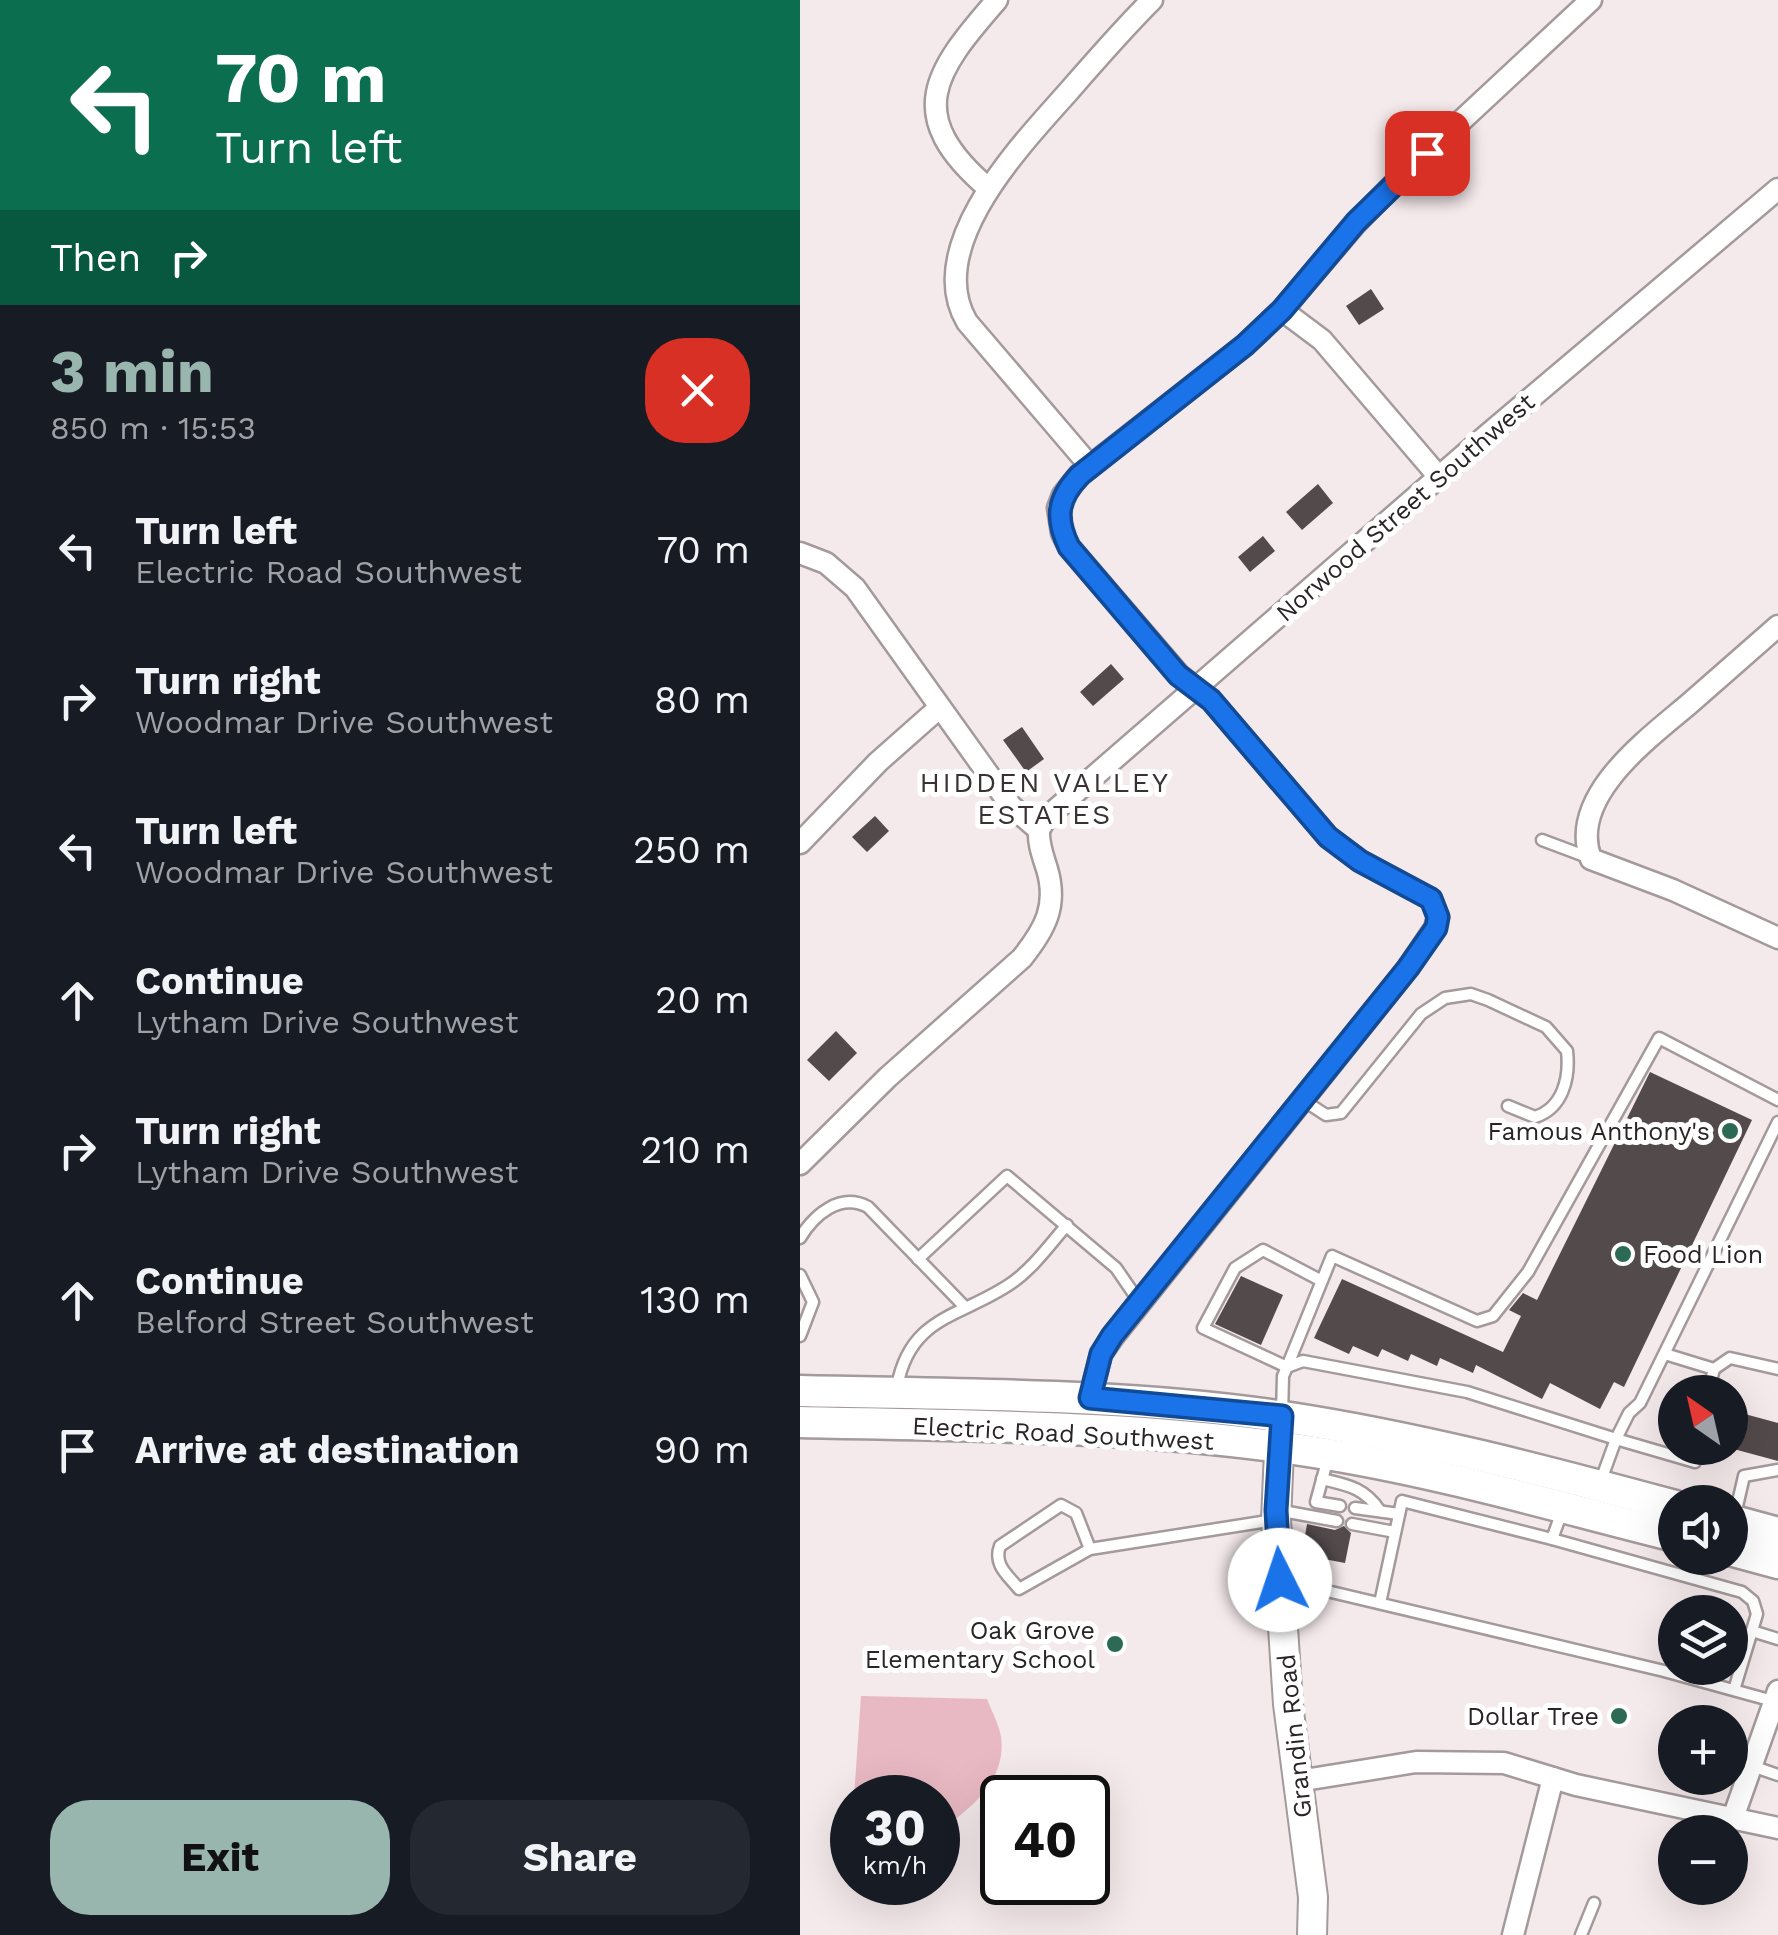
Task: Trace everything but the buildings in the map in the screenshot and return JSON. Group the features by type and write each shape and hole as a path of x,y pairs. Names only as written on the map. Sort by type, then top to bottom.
{"main road":[{"name":"Electric Road Southwest","path":"800,1391 1090,1398 1282,1416 1384,1433 1658,1501"},
{"name":"Electric Road Southwest","path":"800,1422 1095,1430 1278,1447 1326,1467 1407,1469 1658,1532"},
{"path":"1748,1532 1778,1533"},
{"path":"1748,1543 1778,1563"}],"street":[{"path":"988,190 944,137 935,92 948,61 997,0"},
{"path":"1090,466 960,309 955,277 958,259 988,190 1022,145 1152,0"},
{"path":"1090,1398 1101,1354 1436,928 1438,917 1431,899 1360,861 1328,837 1211,700 1178,675 1069,547 1058,508 1063,495 1090,466 1245,345 1282,310 1379,199 1590,0"},
{"name":"Norwood Street Southwest","path":"1039,830 1046,818 1439,476 1778,190"},
{"path":"1282,310 1322,340 1439,476"},
{"path":"800,554 826,564 856,588 1011,806 1039,830 1038,841 1053,896 1048,920 1022,958 888,1078 800,1164"},
{"path":"1778,626 1616,771 1590,815 1586,835 1591,859 1674,890 1778,938"},
{"path":"800,843 878,762 939,708"},
{"name":"Grandin Road","path":"1282,1416 1276,1515 1288,1704 1313,1897 1312,1935"},
{"path":"1735,1815 1776,1696"},
{"path":"1298,1781 1416,1762 1504,1763 1553,1778 1720,1815"},
{"path":"1513,1935 1553,1778"},
{"path":"1748,1821 1778,1828"}],"lane":[{"path":"1542,840 1591,859"},
{"path":"1303,1100 1326,1115 1341,1113 1421,1014 1445,998 1471,994 1546,1027 1566,1050 1566,1082 1550,1112 1535,1118 1508,1106"},
{"path":"1282,1416 1283,1376 1332,1256 1477,1321 1493,1316 1528,1272 1658,1038 1778,1100"},
{"path":"1600,1486 1616,1439 1629,1413 1640,1404 1778,1122"},
{"path":"918,1259 1006,1176 1116,1268 1140,1302"},
{"path":"800,1238 827,1209 850,1200 868,1207 964,1306"},
{"path":"896,1394 905,1360 935,1323 1012,1282 1067,1225"},
{"path":"1322,1281 1263,1250 1235,1268 1203,1328 1287,1367 1302,1361 1427,1383 1497,1400 1658,1451"},
{"path":"800,1275 813,1302 800,1336"},
{"path":"1665,1354 1714,1369"},
{"path":"1712,1375 1714,1369 1730,1358 1778,1369"},
{"path":"1313,1517 1326,1467 1371,1496 1380,1511"},
{"path":"1380,1603 1407,1469"},
{"path":"1742,1485 1744,1476 1778,1470"},
{"path":"1402,1501 1742,1592 1753,1601 1758,1614 1734,1690"},
{"path":"1316,1502 1340,1506"},
{"path":"1090,1549 1076,1513 1061,1505 1000,1546 996,1556 1019,1589 1090,1549 1276,1515 1337,1521"},
{"path":"1355,1508 1399,1514"},
{"path":"1552,1539 1563,1508"},
{"path":"1352,1524 1395,1532"},
{"path":"1635,1562 1644,1528"},
{"path":"1280,1580 1734,1690 1776,1696"},
{"path":"1752,1631 1778,1639"},
{"path":"1752,1766 1778,1776"},
{"path":"1581,1935 1594,1903"}],"shaded area":[{"path":"861,1696 987,1699 1001,1737 998,1767 995,1775 980,1775 980,1796 960,1816 960,1775 856,1775"}],"place":[{"name":"Famous Anthony's","path":"1730,1131"},
{"name":"Food Lion","path":"1623,1254"},
{"name":"Oak Grove Elementary School","path":"1115,1644"},
{"name":"Dollar Tree","path":"1619,1716"}],"district":[{"name":"HIDDEN VALLEY ESTATES","path":"1045,798"}],"route":[{"path":"1280,1580 1276,1510 1282,1416 1090,1398 1094,1376 1112,1336 1408,968 1436,928 1438,917 1426,895 1360,861 1328,837 1211,700 1178,675 1069,547 1058,508 1063,495 1080,475 1245,345 1282,310 1356,222 1427,153"}]}
